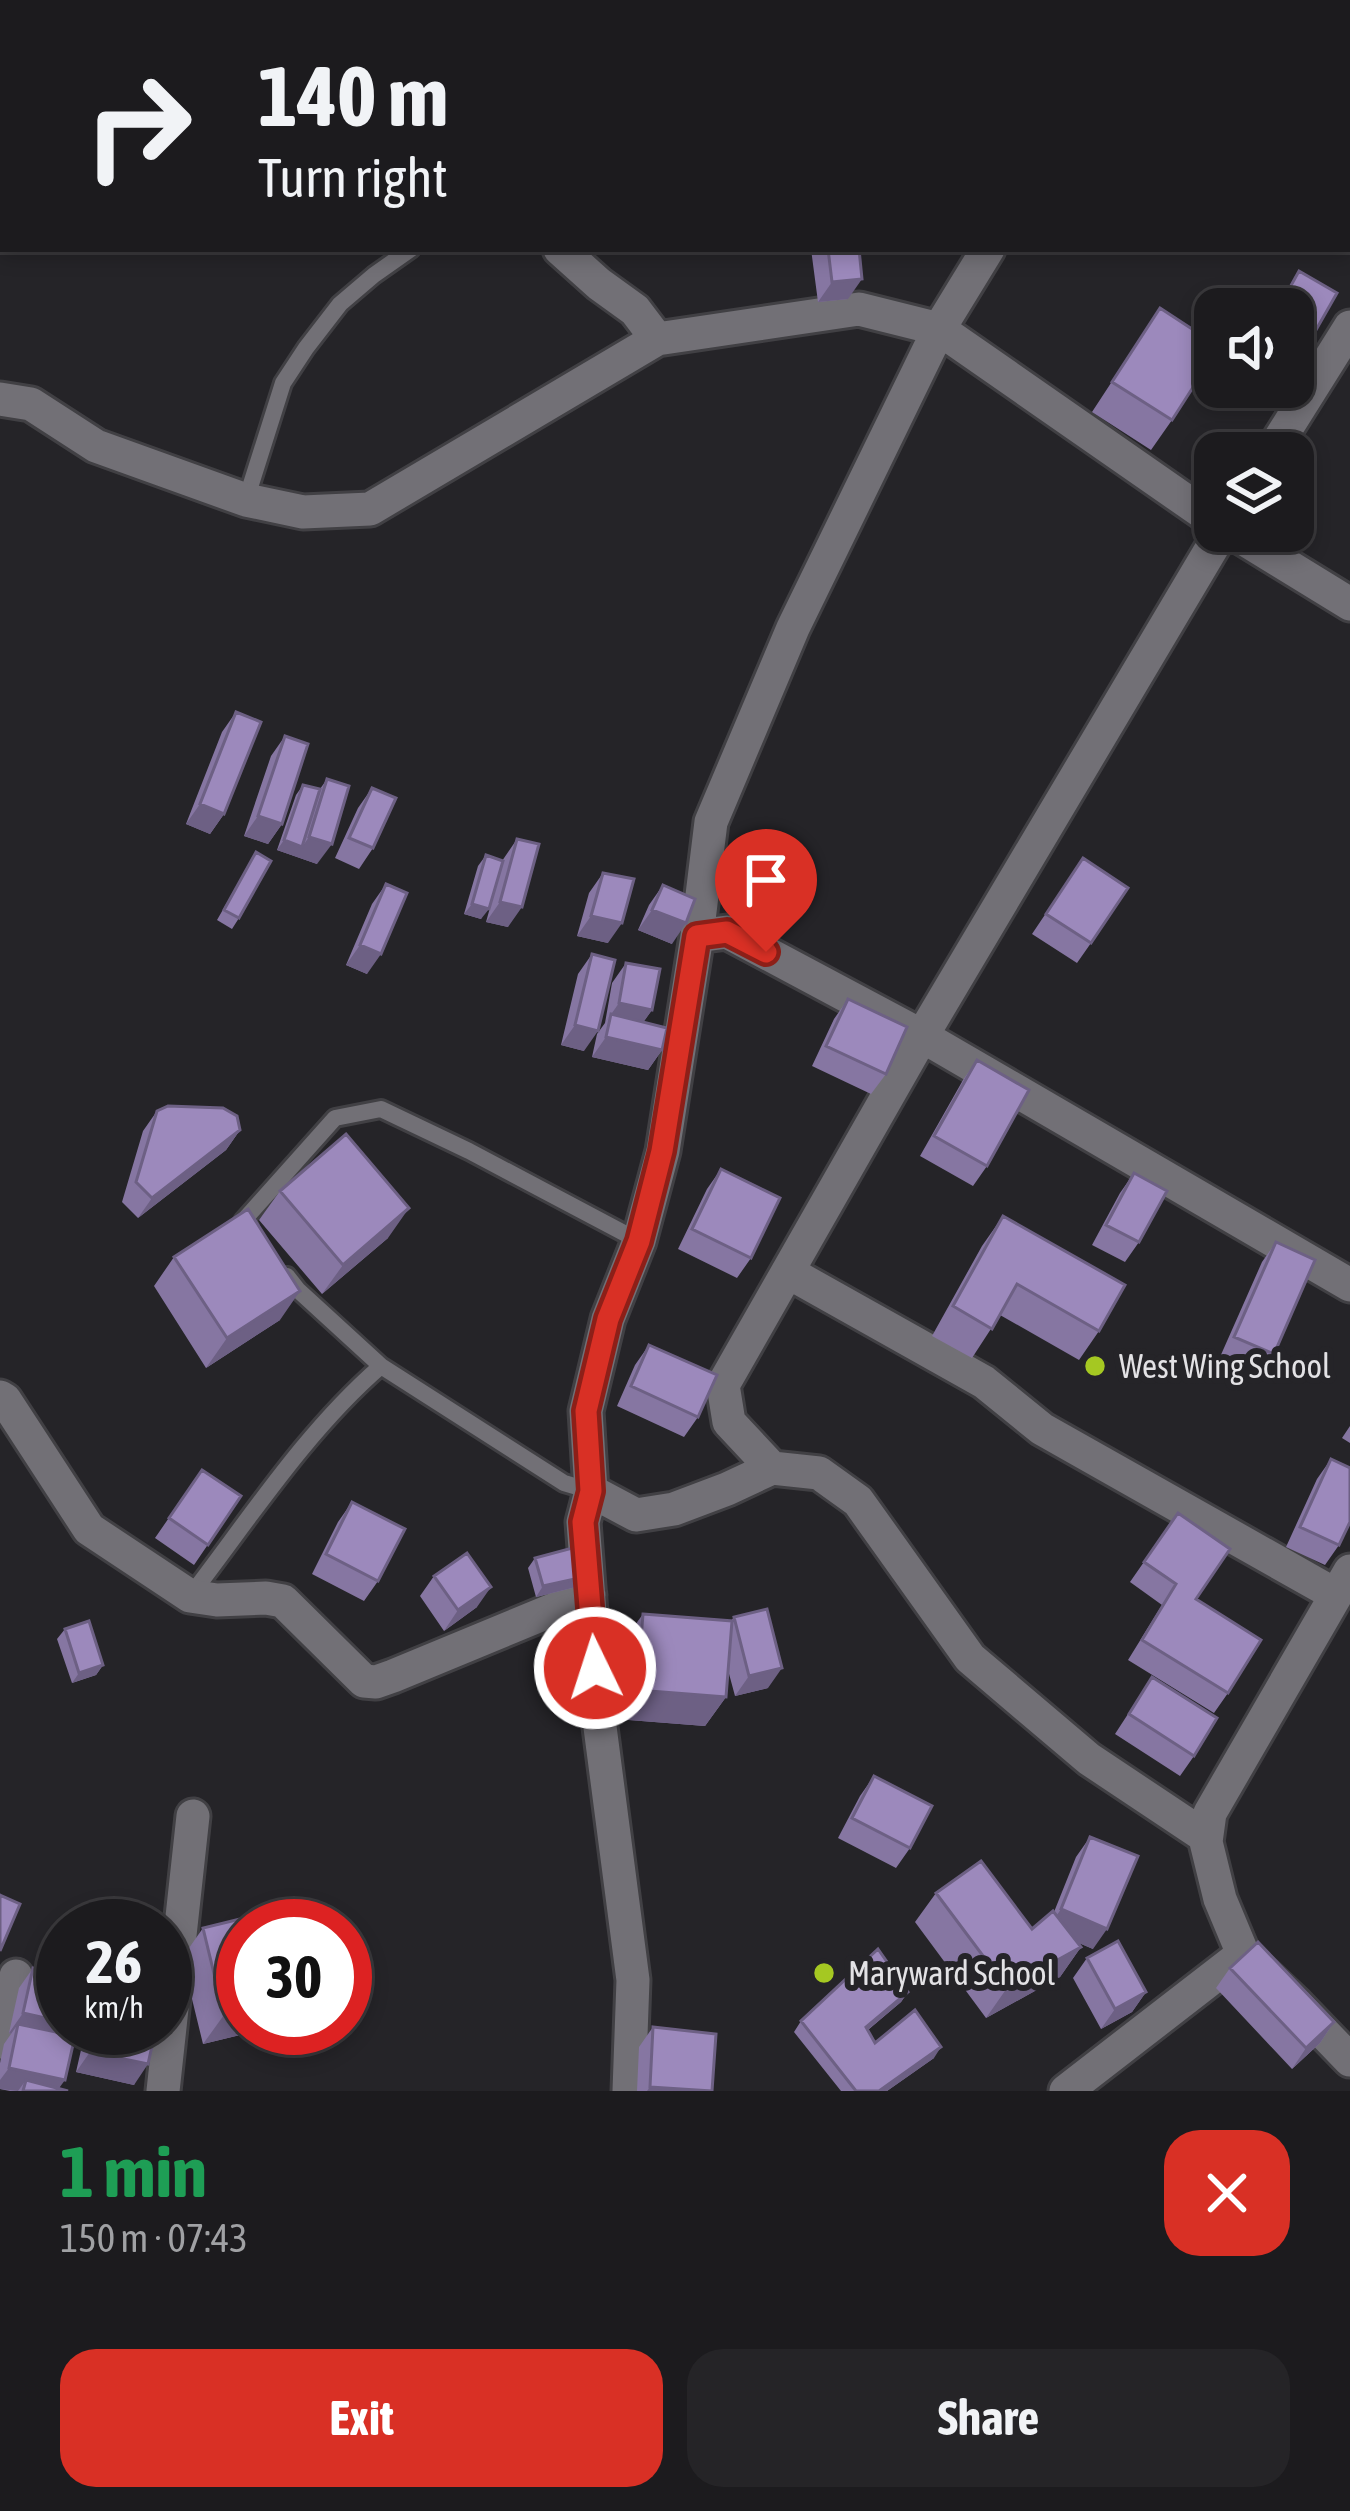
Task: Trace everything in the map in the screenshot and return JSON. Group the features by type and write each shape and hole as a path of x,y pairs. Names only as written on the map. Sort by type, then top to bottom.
{"street":[{"path":"563,252 635,310 657,340"},
{"path":"629,2091 633,1981 589,1595 583,1522 591,1491 586,1411 608,1319 639,1241 662,1151 711,822 793,628 938,329 986,252"},
{"path":"0,399 32,404 96,446 246,500 303,512 370,508 657,340 859,309 938,329 1194,506"},
{"path":"1284,432 1350,327"},
{"path":"772,1468 729,1422 723,1385 922,1036 1213,552"},
{"path":"1262,552 1350,604"},
{"path":"697,936 727,932 922,1036 1350,1285"},
{"path":"788,1272 984,1382 1042,1429 1343,1583 1210,1813 1206,1837 1220,1898 1243,1954 1350,2060"},
{"path":"0,1397 89,1528 190,1596 284,1601 364,1681 376,1682 589,1595"},
{"path":"591,1491 636,1515 674,1509 772,1468 819,1473 858,1501 970,1658 1089,1759 1206,1837"},
{"path":"163,2091 193,1816"},
{"path":"1066,2091 1243,1954"},
{"path":"0,2042 16,1976"}],"lane":[{"path":"246,500 284,383 306,348 340,304 407,252"},
{"path":"257,1238 243,1221 335,1118 381,1108 639,1241"},
{"path":"270,1256 298,1290 381,1366 564,1484 591,1491"},
{"path":"190,1596 318,1430 381,1366"}],"building":[{"path":"828,252 859,252 862,279 832,282"},
{"path":"1299,271 1337,293 1314,333 1314,288 1290,288"},
{"path":"1160,308 1194,330 1194,386 1172,420 1112,382"},
{"path":"236,712 261,722 224,814 200,804"},
{"path":"285,736 308,744 282,824 258,816"},
{"path":"327,779 349,786 332,844 309,837"},
{"path":"303,785 320,789 302,847 284,840"},
{"path":"372,788 396,798 373,848 349,838"},
{"path":"517,839 539,844 522,907 500,902"},
{"path":"256,852 271,861 239,918 224,910"},
{"path":"486,855 503,861 489,909 472,904"},
{"path":"1083,858 1128,888 1091,943 1046,914"},
{"path":"603,873 634,879 622,923 591,916"},
{"path":"386,884 407,893 381,954 360,945"},
{"path":"663,885 695,899 686,923 652,910"},
{"path":"592,954 615,960 598,1031 575,1025"},
{"path":"626,963 660,969 652,1010 619,1003"},
{"path":"848,999 907,1027 886,1074 826,1046"},
{"path":"611,1014 667,1028 662,1050 606,1037"},
{"path":"977,1060 1029,1090 987,1166 934,1136"},
{"path":"168,1106 223,1108 237,1116 240,1130 152,1198 136,1182 157,1111"},
{"path":"346,1134 409,1208 343,1265 280,1191"},
{"path":"721,1169 780,1198 751,1258 692,1229"},
{"path":"1134,1173 1167,1191 1139,1242 1106,1225"},
{"path":"248,1209 300,1291 227,1338 174,1257"},
{"path":"1003,1216 1125,1285 1099,1331 1017,1284 992,1329 953,1306"},
{"path":"1276,1242 1315,1260 1274,1354 1234,1337"},
{"path":"649,1345 717,1375 698,1417 631,1386"},
{"path":"1331,1459 1350,1468 1350,1522 1339,1545 1300,1527"},
{"path":"202,1470 241,1496 208,1545 169,1518"},
{"path":"352,1502 405,1529 378,1581 326,1554"},
{"path":"1178,1513 1230,1549 1196,1599 1261,1640 1228,1693 1142,1640 1176,1584 1144,1562"},
{"path":"576,1547 584,1577 543,1586 535,1558"},
{"path":"467,1553 491,1587 458,1610 434,1576"},
{"path":"767,1609 782,1668 749,1676 734,1617"},
{"path":"643,1614 732,1621 726,1697 637,1690"},
{"path":"89,1621 103,1665 79,1673 65,1629"},
{"path":"1152,1677 1217,1718 1194,1756 1129,1714"},
{"path":"874,1776 932,1806 910,1848 852,1818"},
{"path":"1090,1837 1138,1856 1107,1929 1061,1909"},
{"path":"981,1861 1032,1929 1053,1911 1081,1947 1007,1988 936,1893"},
{"path":"0,1895 20,1904 0,1951"},
{"path":"216,1925 216,1982 203,1928"},
{"path":"1118,1941 1146,1992 1115,2009 1087,1958"},
{"path":"1258,1942 1334,2022 1306,2048 1230,1968"},
{"path":"878,1949 908,1992 866,2027 875,2043 915,2010 941,2047 879,2091 856,2091 801,2021"},
{"path":"33,1968 36,1969 36,2016 23,2013"},
{"path":"18,2024 36,2028 36,2055 71,2055 65,2080 9,2068"},
{"path":"653,2027 716,2034 712,2091 650,2087"},
{"path":"104,2055 150,2055 148,2064"},
{"path":"26,2080 68,2091 23,2091"}],"place":[{"name":"West Wing School","path":"1095,1366"},
{"name":"Maryward School","path":"824,1973"}],"route":[{"path":"595,1668 583,1522 591,1491 586,1411 608,1319 639,1241 662,1151 697,936 727,932 766,952"}]}
